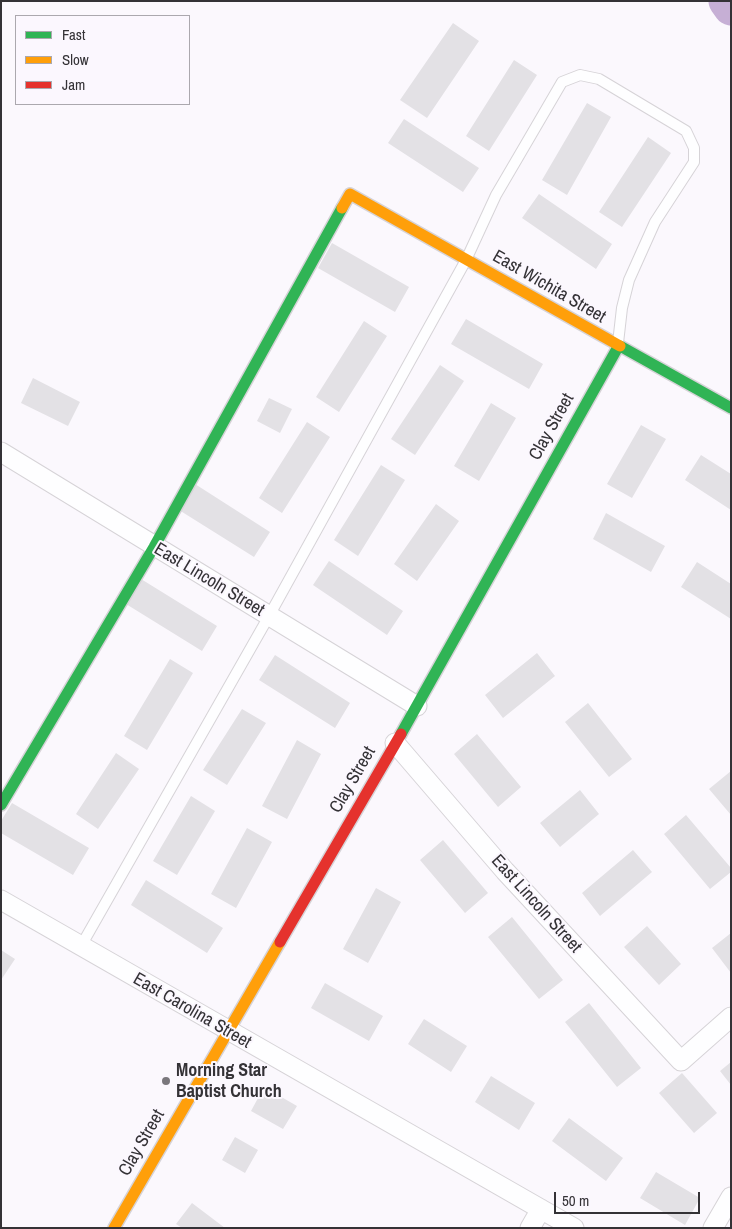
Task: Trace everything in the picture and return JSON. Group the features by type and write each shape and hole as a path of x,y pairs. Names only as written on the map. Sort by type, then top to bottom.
{"street":[{"name":"East Wichita Street","path":"154,547 350,194 731,408"},
{"name":"Clay Street","path":"114,1228 417,706 618,346"},
{"name":"East Lincoln Street","path":"1,452 417,706"},
{"path":"1,805 154,547"},
{"name":"East Lincoln Street","path":"395,743 506,871 681,1061 731,1018"},
{"name":"East Carolina Street","path":"1,900 574,1228"},
{"path":"713,1228 731,1197"},
{"path":"530,1228 540,1209"}],"lane":[{"path":"80,946 269,616 466,260 496,195 562,82 580,75 599,79 686,130 694,148 694,162 656,222 629,280 622,308 618,346"}],"building":[{"path":"453,23 479,41 427,118 400,100"},
{"path":"514,60 537,75 489,151 466,136"},
{"path":"587,103 611,117 567,195 542,180"},
{"path":"404,119 479,168 463,192 388,143"},
{"path":"648,137 671,153 622,227 599,212"},
{"path":"539,194 612,244 596,269 522,218"},
{"path":"332,243 409,287 395,312 318,268"},
{"path":"466,319 543,364 529,389 451,344"},
{"path":"364,321 387,336 339,412 316,397"},
{"path":"440,365 464,381 415,455 391,439"},
{"path":"33,378 80,402 68,426 21,403"},
{"path":"269,398 292,409 280,433 257,421"},
{"path":"491,403 516,418 479,481 454,466"},
{"path":"307,422 330,437 282,513 259,498"},
{"path":"641,425 666,439 632,498 607,484"},
{"path":"701,455 731,474 731,510 685,480"},
{"path":"381,465 405,480 358,556 334,540"},
{"path":"195,484 270,532 254,557 179,510"},
{"path":"436,504 459,521 417,581 394,564"},
{"path":"606,513 665,546 651,572 593,539"},
{"path":"329,561 403,611 387,635 313,585"},
{"path":"697,562 731,584 731,619 681,587"},
{"path":"141,579 217,626 202,651 126,604"},
{"path":"537,653 555,676 503,718 485,695"},
{"path":"275,655 350,703 335,728 259,680"},
{"path":"170,659 193,673 147,750 124,736"},
{"path":"588,703 632,759 609,777 565,722"},
{"path":"242,709 266,723 227,785 203,770"},
{"path":"477,734 521,787 498,807 454,754"},
{"path":"297,740 321,754 287,819 262,806"},
{"path":"116,753 139,769 98,829 76,814"},
{"path":"731,771 731,815 709,789"},
{"path":"580,790 599,814 560,847 540,823"},
{"path":"191,796 215,811 177,875 153,861"},
{"path":"12,803 89,848 73,875 1,833 1,821"},
{"path":"686,815 731,868 731,872 710,889 664,834"},
{"path":"247,828 272,842 236,908 211,894"},
{"path":"443,840 488,893 465,913 420,860"},
{"path":"633,850 652,872 600,916 582,893"},
{"path":"146,880 223,928 207,953 131,905"},
{"path":"376,888 401,902 368,963 343,949"},
{"path":"512,917 563,980 539,999 488,937"},
{"path":"647,926 681,964 659,985 624,947"},
{"path":"731,933 731,973 712,948"},
{"path":"1,950 15,959 1,980"},
{"path":"325,983 383,1016 369,1041 311,1008"},
{"path":"589,1003 641,1068 617,1087 565,1022"},
{"path":"424,1019 467,1046 451,1072 408,1044"},
{"path":"731,1062 731,1085 720,1071"},
{"path":"682,1073 717,1113 694,1133 659,1093"},
{"path":"491,1076 535,1103 519,1130 475,1102"},
{"path":"264,1087 297,1106 283,1129 251,1111"},
{"path":"569,1118 623,1158 606,1181 552,1141"},
{"path":"235,1137 258,1150 245,1173 222,1160"},
{"path":"656,1172 700,1198 685,1225 640,1198"},
{"path":"192,1203 225,1228 182,1228 176,1224"}],"waterway":[{"path":"726,1 731,8"}],"traffic: fast":[{"path":"1,805 154,547 342,208"},
{"path":"620,346 731,408"},
{"path":"401,734 618,347"}],"traffic: slow":[{"path":"342,208 350,194 620,346"},
{"path":"114,1228 280,942"}],"traffic: jam":[{"path":"280,942 401,734"}],"place":[{"name":"Morning Star Baptist Church","path":"166,1081"}]}
